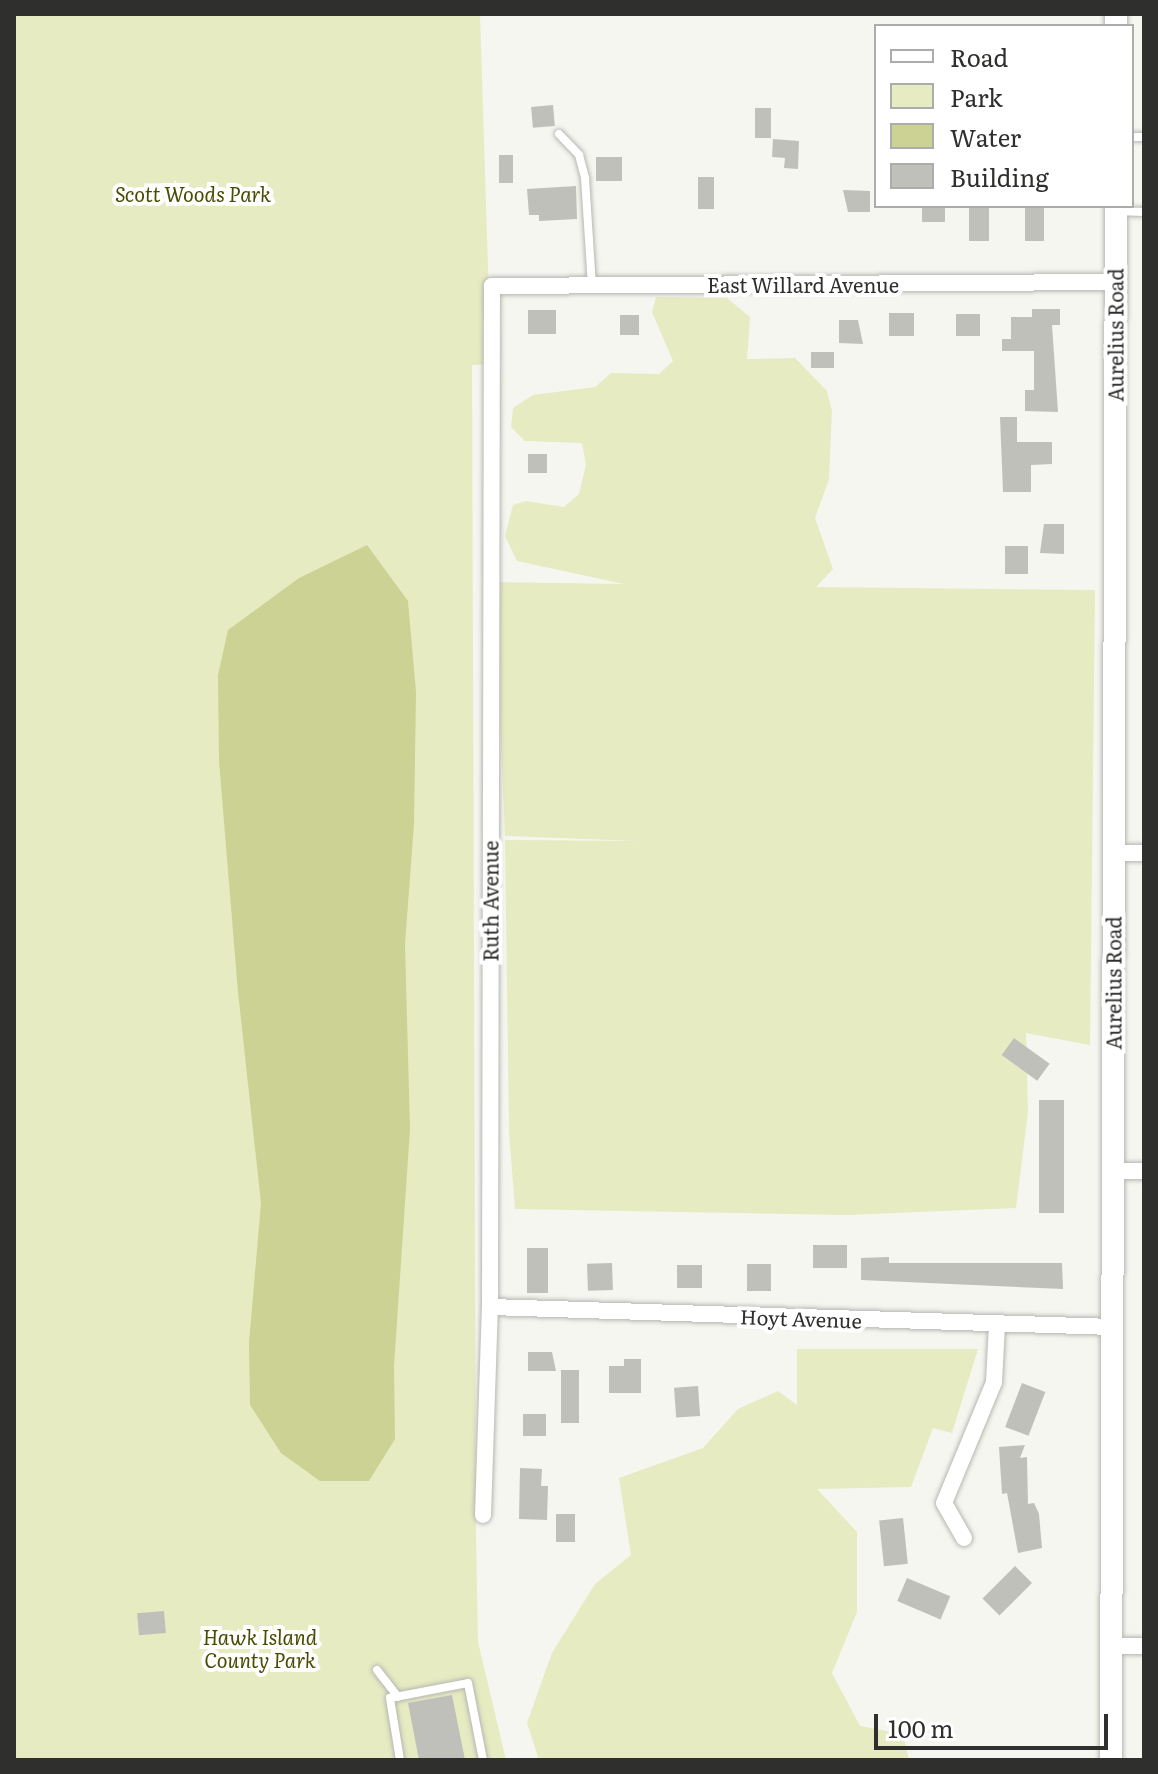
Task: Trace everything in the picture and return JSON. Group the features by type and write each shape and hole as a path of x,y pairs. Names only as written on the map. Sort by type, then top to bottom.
{"street":[{"name":"Aurelius Road","path":"1111,1760 1116,209"},
{"name":"East Willard Avenue","path":"492,286 1115,282"},
{"name":"Ruth Avenue","path":"483,1515 490,1307 492,286"},
{"path":"1114,853 1144,853"},
{"path":"1113,1171 1144,1171"},
{"name":"Hoyt Avenue","path":"490,1307 1112,1327"},
{"path":"964,1538 944,1503 994,1382 997,1325"},
{"path":"1111,1646 1144,1646"}],"lane":[{"path":"559,134 579,155 585,178 592,286"},
{"path":"1116,209 1144,212"},
{"path":"377,1670 398,1697"},
{"path":"400,1760 390,1698 468,1683 483,1760"}],"green space":[{"path":"14,14 480,14 491,364 472,365 476,1539 478,1642 506,1760 14,1760"},
{"path":"656,297 727,298 750,317 747,359 795,358 827,391 832,411 829,479 815,518 833,569 816,587 1095,590 1090,1045 1026,1033 1028,1112 1016,1208 846,1215 515,1209 509,1132 505,840 638,841 505,836 494,582 624,584 517,561 505,536 513,505 526,501 564,507 579,494 586,465 582,443 525,441 511,427 513,408 533,395 595,387 611,373 659,374 673,361 652,312"},
{"path":"797,1349 978,1349 952,1433 933,1428 911,1487 817,1489 857,1532 857,1612 832,1673 860,1726 903,1734 909,1760 539,1760 527,1723 552,1653 595,1584 631,1555 619,1478 703,1448 738,1409 778,1391 797,1405"}],"water":[{"path":"367,545 408,601 416,692 414,824 405,944 410,1129 394,1366 395,1439 369,1481 320,1481 281,1453 250,1405 249,1343 261,1203 238,992 219,761 218,675 228,630 299,578"}],"building":[{"path":"553,105 555,126 533,128 531,107"},
{"path":"755,108 771,108 771,138 755,138"},
{"path":"773,139 799,141 798,169 784,168 785,158 772,157"},
{"path":"499,155 513,155 513,183 499,183"},
{"path":"596,157 622,157 622,181 596,181"},
{"path":"698,177 714,177 714,209 698,209"},
{"path":"576,186 577,219 539,221 539,215 529,215 527,189"},
{"path":"843,190 870,191 870,212 848,212"},
{"path":"922,208 945,208 945,222 922,222"},
{"path":"969,208 989,208 989,241 969,241"},
{"path":"1025,208 1044,208 1044,241 1025,241"},
{"path":"1032,309 1060,309 1060,325 1052,325 1058,412 1025,411 1025,390 1034,390 1034,351 1002,351 1002,339 1011,339 1011,317 1032,317"},
{"path":"528,310 556,310 556,334 528,334"},
{"path":"889,313 914,313 914,336 889,336"},
{"path":"956,314 980,314 980,336 956,336"},
{"path":"620,315 639,315 639,335 620,335"},
{"path":"839,320 858,320 863,344 839,343"},
{"path":"811,352 834,352 834,368 811,368"},
{"path":"1000,417 1017,417 1017,442 1052,442 1052,464 1031,465 1031,492 1003,492"},
{"path":"528,454 547,454 547,473 528,473"},
{"path":"1044,524 1064,524 1064,554 1040,553"},
{"path":"1005,546 1028,546 1028,574 1005,574"},
{"path":"1014,1038 1050,1064 1037,1081 1002,1055"},
{"path":"1039,1100 1064,1100 1064,1213 1039,1213"},
{"path":"813,1245 847,1245 847,1268 813,1268"},
{"path":"527,1248 548,1248 548,1293 527,1293"},
{"path":"889,1257 889,1263 1062,1263 1063,1289 861,1280 861,1258"},
{"path":"612,1263 613,1290 588,1291 587,1264"},
{"path":"747,1264 771,1264 771,1291 747,1291"},
{"path":"677,1265 702,1265 702,1288 677,1288"},
{"path":"528,1352 552,1352 556,1371 528,1371"},
{"path":"624,1359 641,1359 641,1393 609,1393 609,1366 624,1366"},
{"path":"561,1370 579,1370 579,1423 561,1423"},
{"path":"1022,1383 1045,1392 1028,1436 1005,1427"},
{"path":"698,1386 700,1416 676,1418 674,1388"},
{"path":"523,1414 546,1414 546,1436 523,1436"},
{"path":"1025,1445 1020,1458 1027,1457 1028,1504 1034,1503 1039,1514 1042,1548 1018,1553 1007,1493 1002,1494 999,1447"},
{"path":"520,1468 542,1469 541,1486 548,1486 547,1520 519,1519"},
{"path":"556,1514 575,1514 575,1542 556,1542"},
{"path":"903,1518 908,1564 884,1566 879,1521"},
{"path":"1015,1566 1032,1583 999,1615 982,1599"},
{"path":"907,1578 950,1596 940,1619 897,1601"},
{"path":"164,1611 166,1633 139,1635 137,1613"},
{"path":"452,1695 465,1760 419,1760 408,1703"}],"park label":[{"name":"Scott Woods Park","path":"193,193"},
{"name":"Hawk Island County Park","path":"260,1648"}]}
